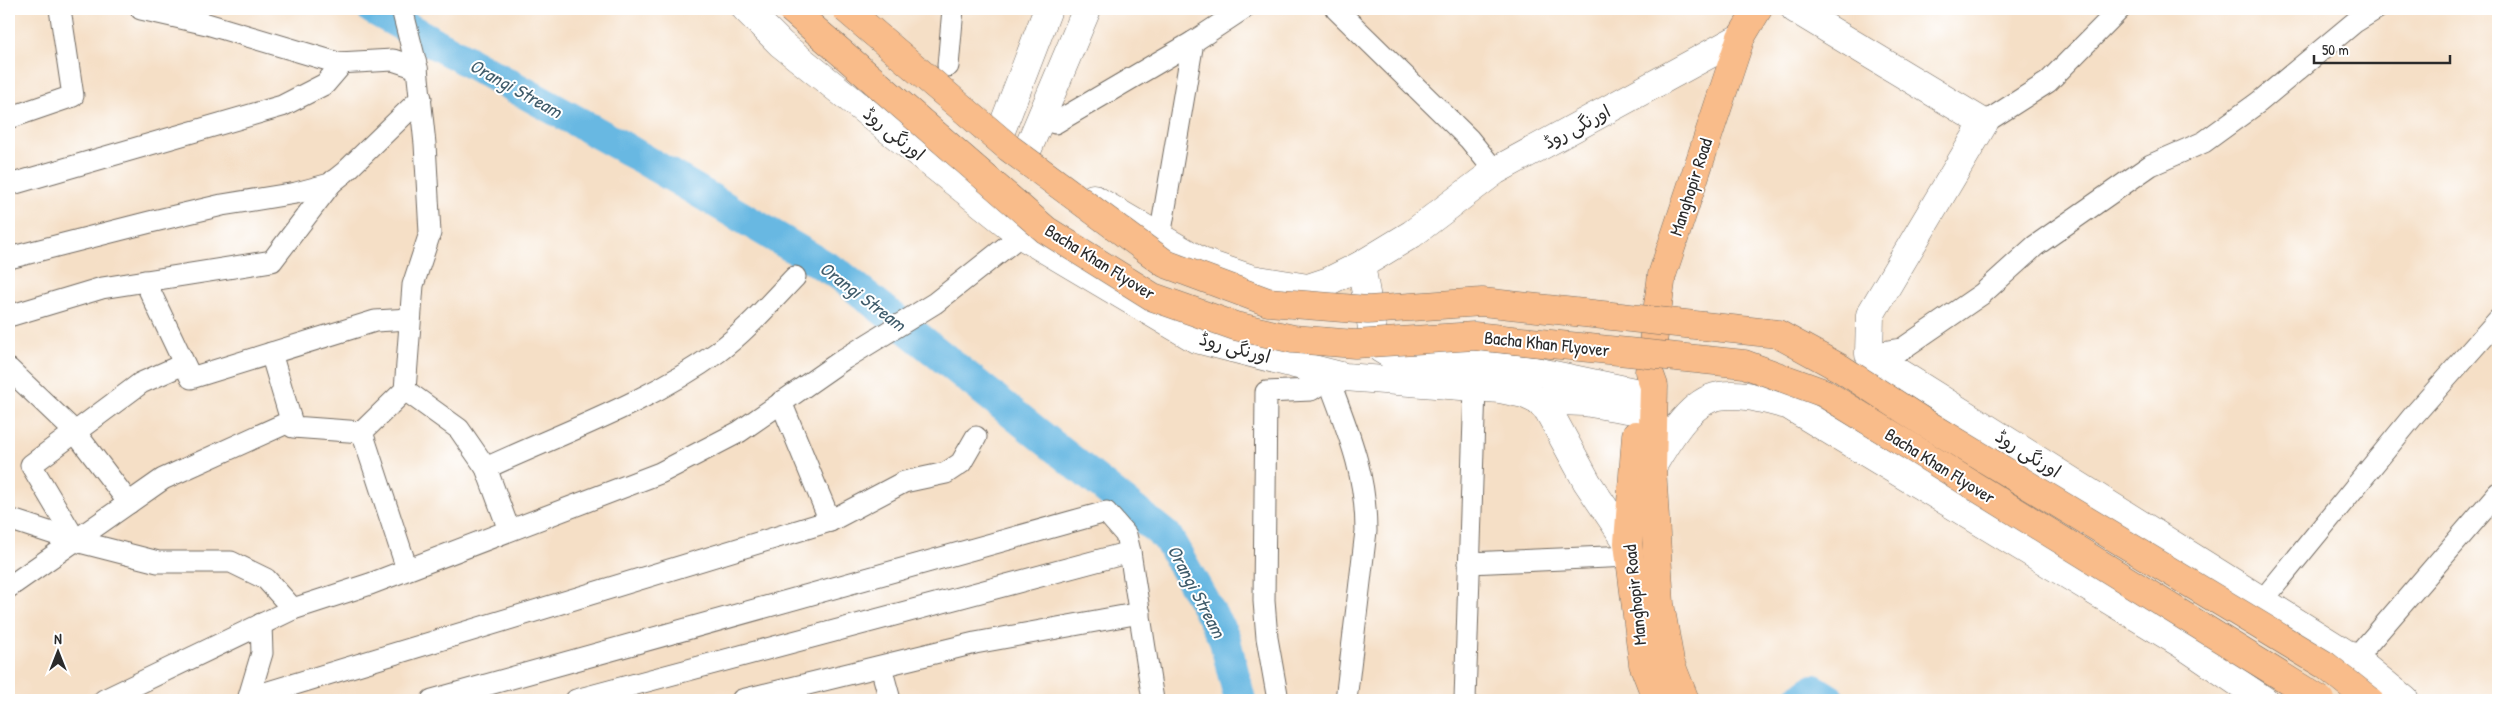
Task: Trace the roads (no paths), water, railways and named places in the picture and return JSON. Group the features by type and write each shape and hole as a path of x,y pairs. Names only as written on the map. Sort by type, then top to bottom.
{"main road":[{"name":"Bacha Khan Flyover","path":"791,9 1046,230 1153,297 1235,326 1293,339 1355,344 1474,336 1744,364 1824,393 2320,700"},
{"name":"Bacha Khan Flyover","path":"846,9 1009,148 1166,264 1268,302 1368,310 1482,302 1778,334 1840,368 1922,421 2325,665 2369,700"},
{"name":"Manghopir Road","path":"1656,700 1642,664 1629,550 1662,276 1741,37 1758,9"},
{"name":"Manghopir Road","path":"1646,397 1660,604 1670,662 1685,700"}],"street":[{"path":"9,118 74,96 60,9"},
{"path":"141,9 207,24 338,63 393,60 418,68"},
{"path":"271,353 293,427 362,432 404,390 412,285 430,233 418,68 402,9"},
{"name":"اورنگی روڈ","path":"746,9 781,44 1021,235 1196,339 1331,376 1476,386 1524,394 1536,400 1548,410 1587,482 1629,550"},
{"name":"اورنگی روڈ","path":"865,9 979,114 1074,187 1202,262 1252,279 1308,288 1329,281 1361,265 1412,234 1495,171 1741,37"},
{"path":"948,66 953,9"},
{"path":"1001,131 1048,9"},
{"path":"1026,151 1042,118 1087,9"},
{"path":"1042,118 1055,123 1193,42 1243,9"},
{"path":"1336,9 1469,139 1495,171"},
{"path":"1795,9 1984,123"},
{"path":"2120,9 2048,82 1984,123 1870,315 1869,354 1902,349 1982,294 2035,246 2151,165 2204,142 2259,102 2355,22 2376,9"},
{"path":"1162,225 1193,42"},
{"path":"9,185 282,106 325,84 343,63"},
{"path":"9,258 222,205 296,193 330,184 345,172 420,98"},
{"path":"9,316 102,288 272,261 334,181"},
{"path":"104,700 293,609 407,570 660,473 739,432 844,359 935,303 1021,235"},
{"path":"1361,265 1374,339 1381,349 1391,355 1535,370 1584,380 1646,397"},
{"path":"486,468 658,391 719,351 746,328 794,277"},
{"path":"145,281 191,378 375,321 410,319"},
{"path":"2262,600 2414,415 2498,320"},
{"name":"اورنگی روڈ","path":"1869,354 2354,659 2405,700"},
{"path":"76,541 31,465 141,383 184,364"},
{"path":"9,369 75,432 129,503"},
{"path":"1278,700 1267,638 1264,602 1266,392 1311,390 1331,376 1360,467 1366,504 1366,531 1346,700"},
{"path":"1465,700 1476,386"},
{"path":"404,390 459,429 486,468 509,530"},
{"path":"1652,467 1671,434 1695,409 1718,396 1754,398 1788,405 2180,643 2264,700"},
{"path":"1536,400 1584,402 1646,397"},
{"path":"781,402 830,520"},
{"path":"9,587 163,479 291,421"},
{"path":"362,432 407,570"},
{"path":"249,699 830,520 904,482 946,473 961,463 976,437"},
{"path":"2354,659 2498,493"},
{"path":"432,700 1106,512 1126,535 1153,700"},
{"path":"9,519 76,541 158,562 231,562 266,579 293,609"},
{"path":"1469,563 1629,550"},
{"path":"576,700 1130,552"},
{"path":"742,700 975,643 1140,613"},
{"path":"249,699 262,653 261,624"},
{"path":"881,667 890,700"}],"waterway":[{"name":"Orangi Stream","path":"373,9 621,146 840,275 1167,537 1224,637 1240,700"},
{"name":"Orangi Stream","path":"1799,700 1814,690 1830,700"}]}
